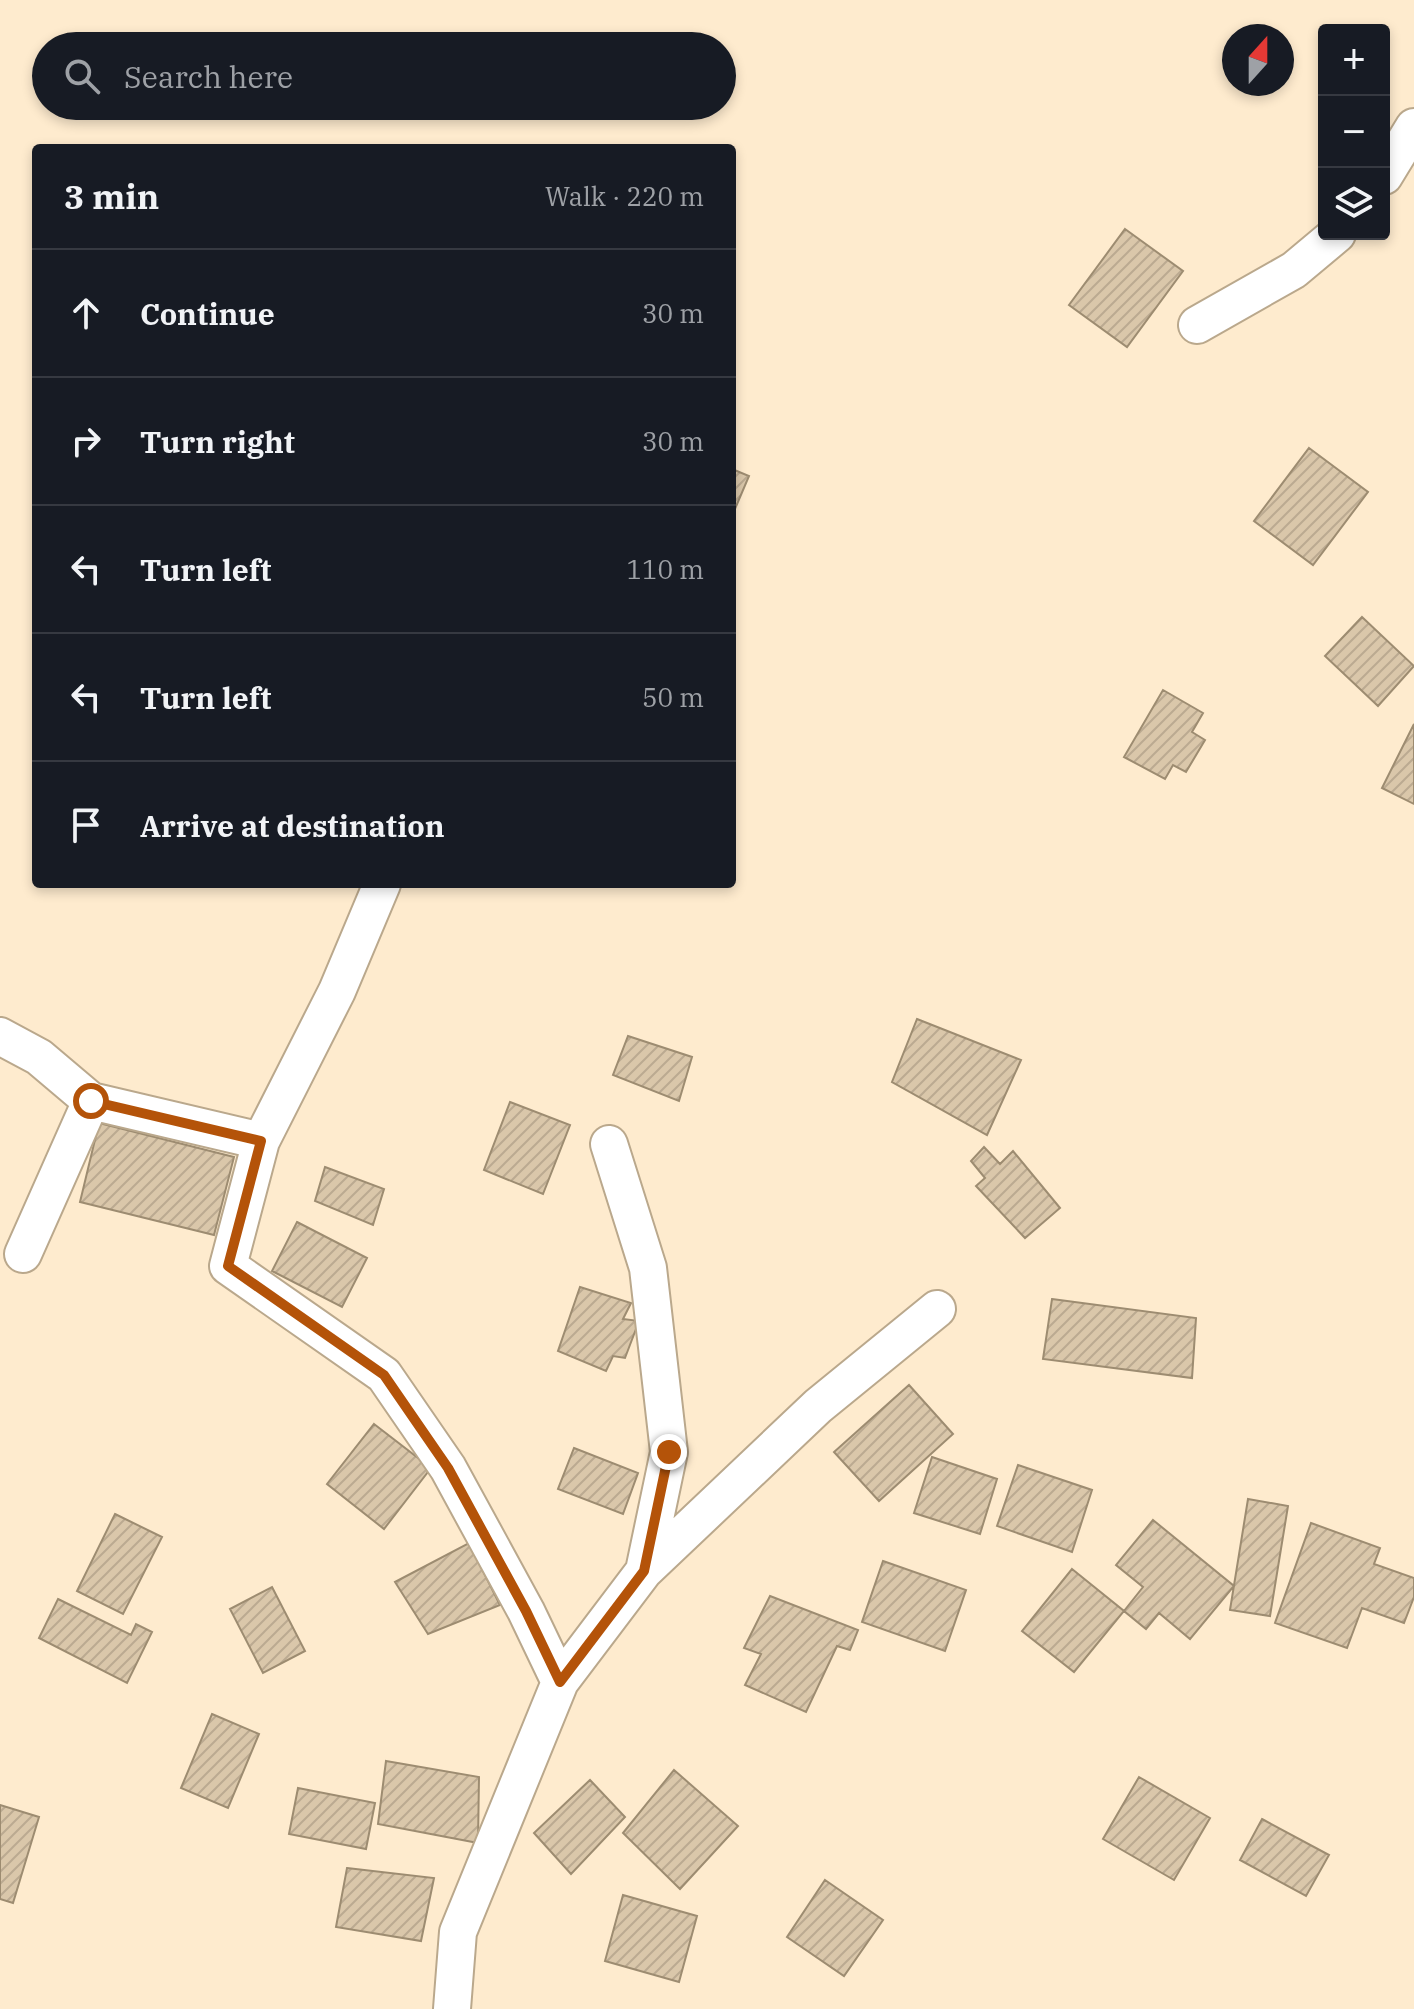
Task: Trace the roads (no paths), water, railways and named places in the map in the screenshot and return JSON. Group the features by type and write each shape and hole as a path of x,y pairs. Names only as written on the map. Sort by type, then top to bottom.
{"street":[{"path":"1389,168 1414,127"},
{"path":"1197,325 1294,270 1330,240"},
{"path":"380,888 337,991 261,1141 228,1266 384,1375 448,1468 526,1611 560,1682"},
{"path":"0,1036 39,1057 91,1101 261,1141"},
{"path":"23,1254 91,1101"},
{"path":"609,1144 648,1268 669,1452 644,1571"},
{"path":"452,2009 458,1932 560,1682 644,1571 818,1406 937,1309"}]}
